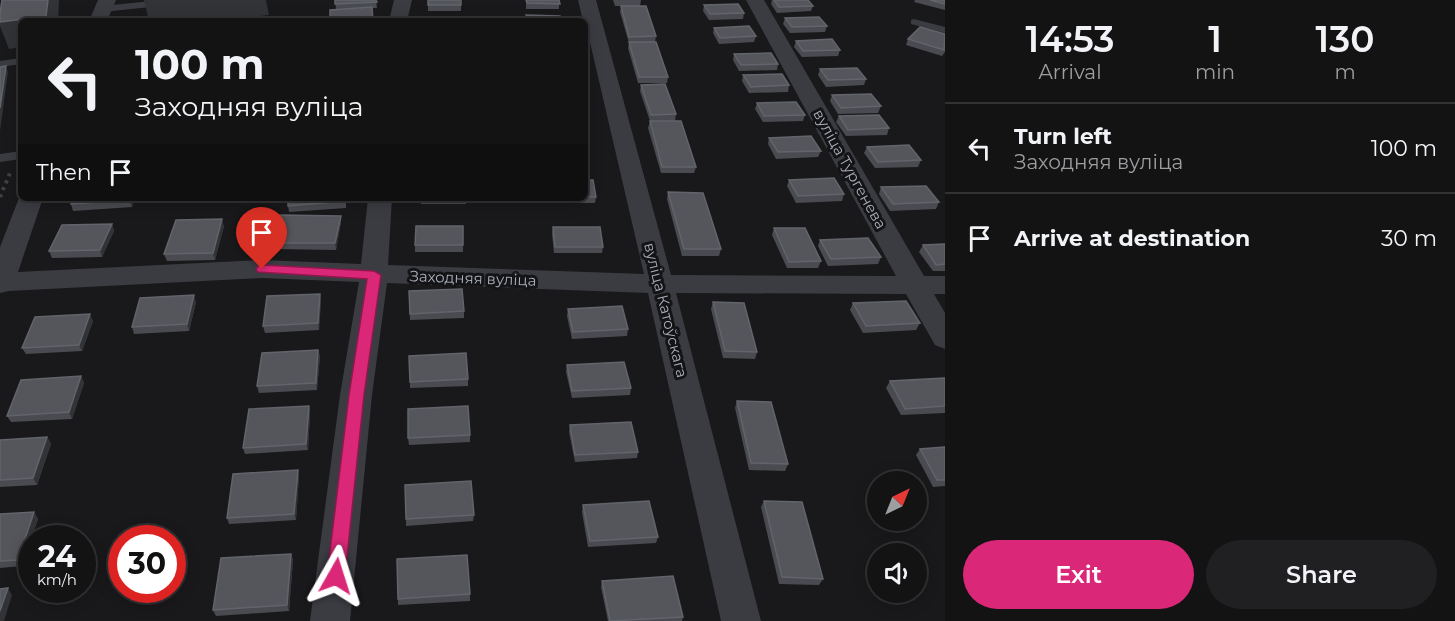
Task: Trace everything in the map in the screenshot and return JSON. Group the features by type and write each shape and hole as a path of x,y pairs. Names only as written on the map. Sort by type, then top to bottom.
{"street":[{"path":"399,18 403,0"},
{"name":"вуліца Катоўскага","path":"587,0 660,284 741,621"},
{"name":"вуліца Тургенева","path":"755,0 945,338"},
{"path":"1,283 31,201"},
{"path":"330,621 356,395 374,275 381,201"},
{"name":"Заходняя вуліца","path":"1,283 262,269 660,284 945,285"}],"lane":[{"path":"103,10 188,0"},
{"path":"914,22 945,30"},
{"path":"0,64 18,61"},
{"path":"0,158 18,155"}],"path":[{"path":"0,197 18,157"}],"building":[{"path":"2,0 48,0 46,16 0,22"},
{"path":"335,0 376,0 377,2 335,4"},
{"path":"428,0 461,0 461,5 428,5"},
{"path":"526,0 559,0 560,4 527,3"},
{"path":"774,0 808,0 813,6 779,7"},
{"path":"930,0 945,0 945,4"},
{"path":"738,4 744,13 710,14 704,5"},
{"path":"621,6 646,6 656,36 629,37"},
{"path":"372,7 373,18 330,18 330,10"},
{"path":"526,15 560,16 560,18 526,18"},
{"path":"819,17 827,26 792,27 785,18"},
{"path":"749,26 756,36 720,38 714,28"},
{"path":"920,27 945,34 944,50 908,39"},
{"path":"832,39 840,50 803,51 796,41"},
{"path":"629,42 656,42 668,77 639,77"},
{"path":"771,53 778,64 741,65 734,54"},
{"path":"6,66 0,108 0,67"},
{"path":"857,68 866,79 828,80 820,69"},
{"path":"782,74 789,85 751,87 743,75"},
{"path":"665,84 676,114 651,115 641,85"},
{"path":"871,94 881,106 841,108 832,95"},
{"path":"796,102 805,115 764,116 757,103"},
{"path":"879,115 889,128 848,130 839,116"},
{"path":"650,121 681,121 696,167 662,167"},
{"path":"811,136 821,151 778,152 769,138"},
{"path":"909,145 921,160 878,162 867,147"},
{"path":"834,178 844,194 798,196 789,180"},
{"path":"588,180 593,180 596,197 588,197"},
{"path":"926,186 939,202 893,204 881,187"},
{"path":"668,192 703,193 721,249 684,249"},
{"path":"72,201 114,201 71,204"},
{"path":"288,201 345,201 288,206"},
{"path":"280,215 341,216 335,243 272,243"},
{"path":"222,219 213,253 164,254 176,220"},
{"path":"112,224 100,250 49,251 62,225"},
{"path":"416,226 463,226 463,245 415,245"},
{"path":"553,227 600,227 603,247 555,247"},
{"path":"774,228 805,228 821,261 789,262"},
{"path":"868,238 881,257 831,259 820,240"},
{"path":"945,244 945,264 936,265 923,245"},
{"path":"462,289 464,311 410,314 409,291"},
{"path":"320,294 318,323 263,326 267,296"},
{"path":"194,295 187,324 132,327 140,298"},
{"path":"906,301 920,323 866,326 853,303"},
{"path":"713,302 744,303 757,352 725,351"},
{"path":"622,306 628,329 573,332 568,309"},
{"path":"90,314 79,345 22,348 35,317"},
{"path":"318,350 316,383 257,386 262,353"},
{"path":"466,353 468,379 410,382 409,356"},
{"path":"624,362 631,388 572,391 567,365"},
{"path":"81,376 69,412 7,416 21,380"},
{"path":"945,378 945,406 905,409 890,381"},
{"path":"737,401 771,402 788,464 751,463"},
{"path":"309,406 306,444 243,448 249,409"},
{"path":"468,406 470,435 408,438 408,409"},
{"path":"631,422 638,452 575,455 570,425"},
{"path":"47,437 33,478 0,480 0,440"},
{"path":"945,447 945,480 937,480 920,449"},
{"path":"298,470 294,514 227,518 233,474"},
{"path":"471,481 474,515 406,519 405,485"},
{"path":"649,501 658,537 590,541 583,505"},
{"path":"764,501 802,502 823,579 782,577"},
{"path":"34,512 30,525 18,525 18,560 0,561 0,514"},
{"path":"291,554 287,605 213,610 221,558"},
{"path":"467,555 470,594 398,599 397,559"},
{"path":"673,576 683,617 610,621 602,581"},
{"path":"8,588 0,611 0,589"}],"route":[{"path":"262,269 374,275 356,395 336,576"}]}
